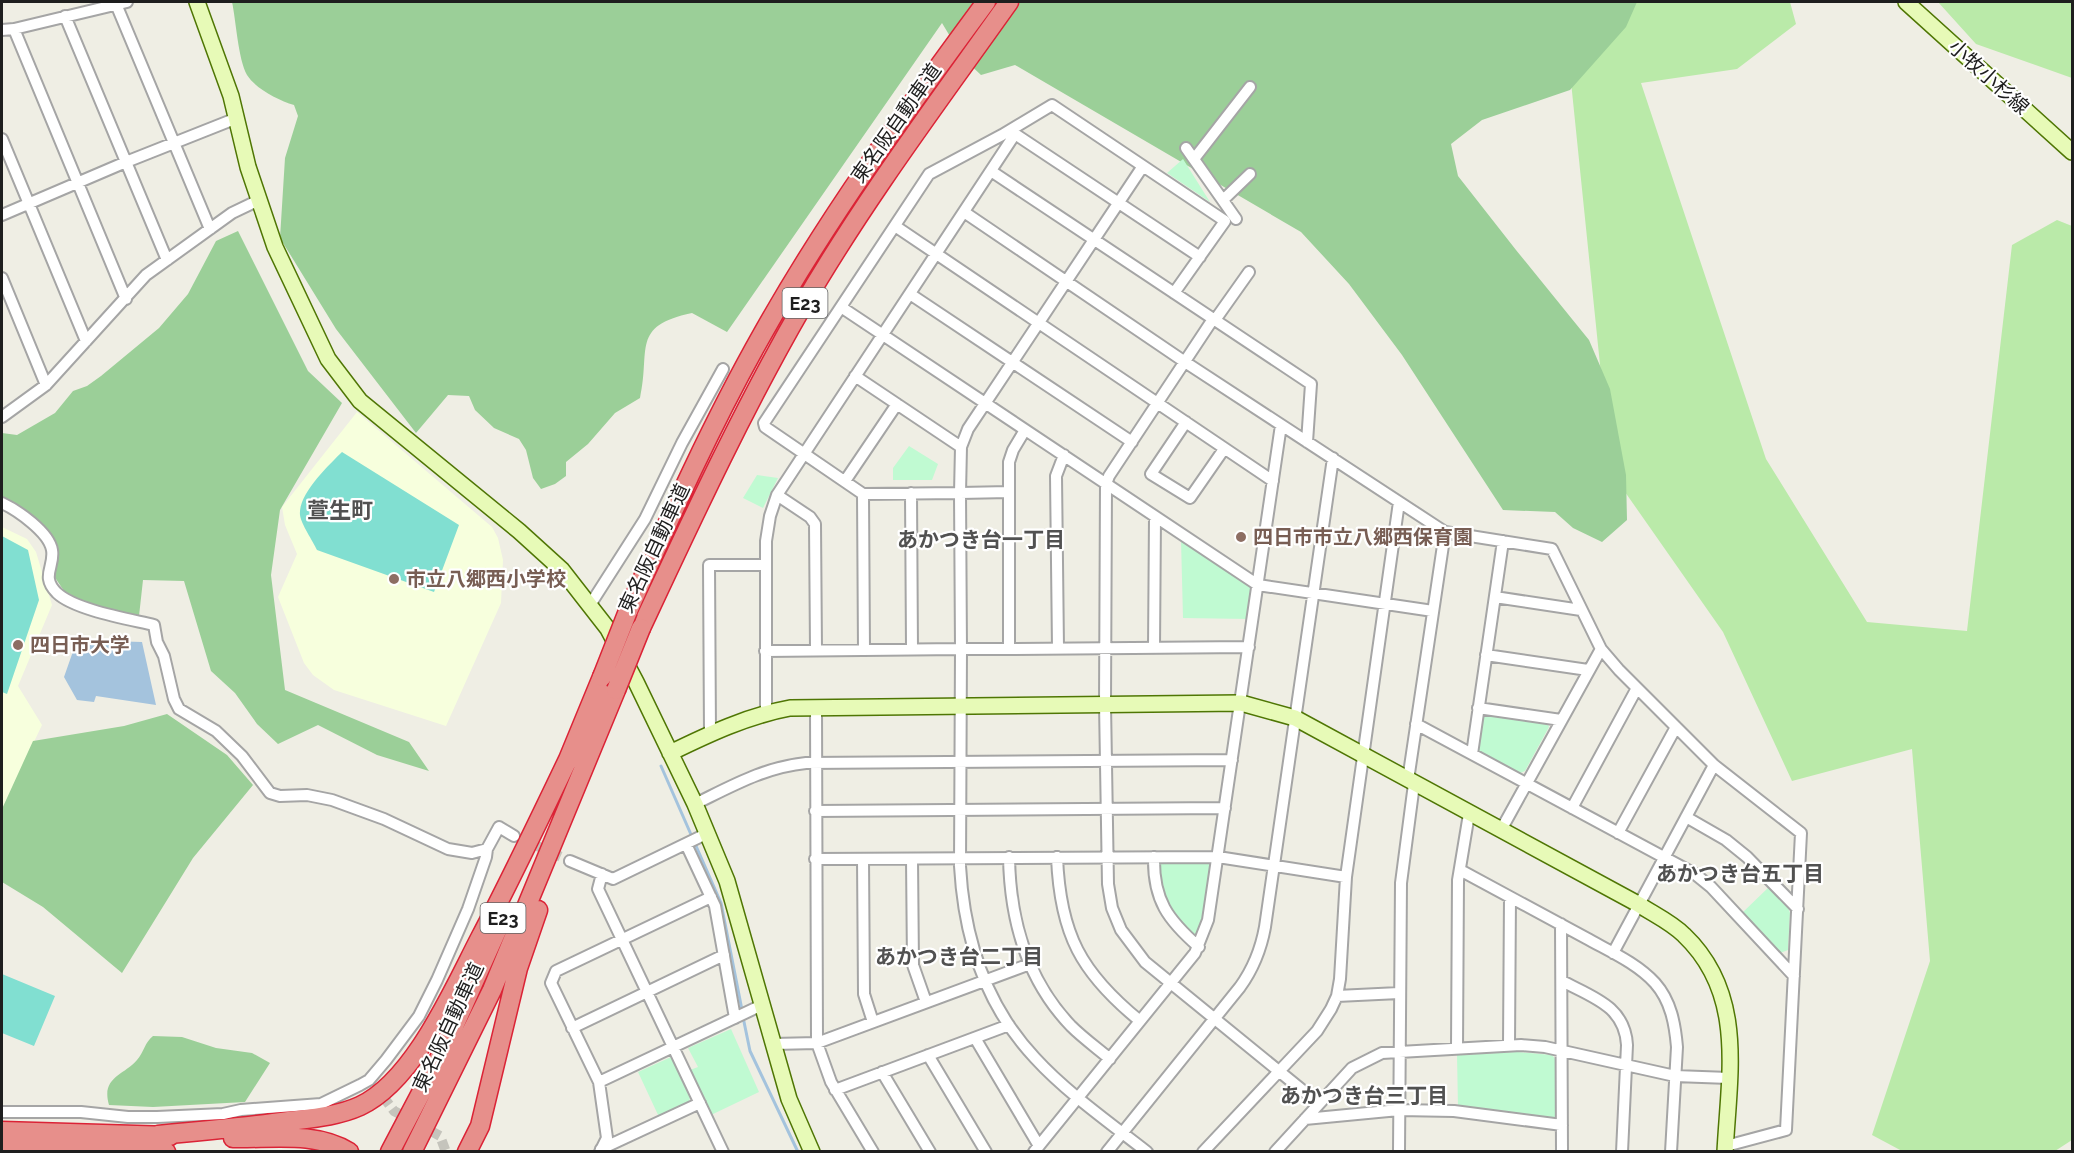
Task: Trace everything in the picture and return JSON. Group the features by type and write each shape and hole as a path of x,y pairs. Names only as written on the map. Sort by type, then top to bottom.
{"highway":[{"name":"東名阪自動車道","path":"390,1152 442,1053 513,896 628,611 694,466 763,332 836,212 986,2"},
{"name":"東名阪自動車道","path":"412,1152 492,990 641,628 724,453 803,305 852,226 1009,2"},
{"path":"2,1131 156,1147 242,1127 327,1116 360,1106 389,1086 416,1054 499,902 572,751"},
{"path":"467,1152 483,1115 518,968 588,761"},
{"path":"2,1147 156,1147 290,1138 328,1143 349,1152"}],"street":[{"path":"197,2 231,96 259,200 275,247 328,359 347,386 373,411 547,555 608,629 631,671 696,804 695,839 715,906 724,955 746,1013 773,1044 789,1099 812,1152"},
{"name":"小牧小杉線","path":"1905,2 2073,152"},
{"path":"2,30 121,3 174,143 210,229"},
{"path":"65,16 167,260"},
{"path":"14,29 126,299"},
{"path":"1194,159 1250,87"},
{"path":"1009,492 863,494 765,428 764,423 929,174 1013,131 1052,105 1225,221 1174,293"},
{"path":"2,215 237,118"},
{"path":"766,712 765,565 767,531 777,495 991,171 1013,131"},
{"path":"1013,131 1200,257"},
{"path":"2,139 86,341"},
{"path":"1186,148 1236,219"},
{"path":"1143,166 968,429 961,447 960,857 962,893 972,949 994,1002 1009,1025 1039,1062 1147,1152"},
{"path":"991,171 1311,384 1307,442"},
{"path":"1210,211 1250,174"},
{"path":"2,416 46,385 146,275 232,213 259,200"},
{"path":"670,753 738,721 766,712 816,706 1241,703 1295,718 1638,904 1683,934 1700,953 1725,1003 1730,1029 1725,1149 1786,1130 1801,832 1714,765 1601,649 1552,549 1445,532 1185,362 964,212"},
{"path":"894,226 1274,481"},
{"path":"1249,272 1185,362 1109,476 1106,484 1106,857 1111,903 1122,930 1145,962 1318,1103"},
{"path":"2,278 46,385"},
{"path":"910,294 1132,442"},
{"path":"841,307 1258,585 1433,611"},
{"path":"590,605 645,519 682,443 723,369"},
{"path":"855,376 961,447"},
{"path":"844,481 897,404"},
{"path":"1186,422 1151,474 1190,498 1224,449"},
{"path":"975,1038 1037,1149 1199,947 1208,921 1281,425"},
{"path":"1009,649 1010,455 1025,430"},
{"path":"1058,648 1056,476 1064,455"},
{"path":"1107,1152 1240,987 1257,957 1263,938 1274,866 1333,458"},
{"path":"863,494 864,650"},
{"path":"911,494 912,649"},
{"path":"777,495 810,517 815,524 816,650"},
{"path":"1203,1152 1317,1031 1336,996 1340,979 1346,877 1400,502"},
{"path":"2,503 15,510 45,536 50,544 52,556 48,567 48,579 58,594 95,611 154,625 157,642 164,656 174,699 179,709 216,731 242,756 270,792 280,796 307,795 332,800 384,819 448,849 472,853 487,849"},
{"path":"1154,648 1155,517"},
{"path":"1399,1152 1401,883 1416,724 1445,532"},
{"path":"1472,754 1503,542"},
{"path":"710,734 709,565 765,565"},
{"path":"1495,597 1581,610"},
{"path":"765,651 1249,647"},
{"path":"1501,830 1601,649"},
{"path":"1486,655 1588,670"},
{"path":"1572,808 1637,688"},
{"path":"816,706 817,1043 835,1089 873,1152"},
{"path":"1478,708 1561,720"},
{"path":"1416,724 1695,874 1711,887 1794,976"},
{"path":"1618,833 1676,727"},
{"path":"696,804 763,771 784,765 816,762 1232,760"},
{"path":"1613,953 1714,765"},
{"path":"815,811 1225,808"},
{"path":"1457,1049 1460,870 1469,813"},
{"path":"1686,817 1726,840 1797,909"},
{"path":"2,1112 81,1112 128,1117 223,1113 321,1104 371,1083 413,1025 431,993 468,909 487,849 499,827 514,836"},
{"path":"570,861 613,879 695,839"},
{"path":"695,839 727,881 746,1013"},
{"path":"1009,857 1014,914 1022,945 1030,964 1044,991 1062,1015 1081,1035 1110,1059"},
{"path":"1057,857 1060,898 1071,938 1100,985 1140,1022"},
{"path":"1155,857 1156,886 1163,906 1174,924 1199,947"},
{"path":"815,859 1218,857 1346,877"},
{"path":"863,859 864,994 873,1022"},
{"path":"912,859 913,965 926,1002"},
{"path":"1460,870 1613,953 1649,977 1662,992 1676,1031 1671,1152"},
{"path":"602,874 598,889 723,1152"},
{"path":"601,1150 607,1138 598,1083 551,983 556,971 711,897"},
{"path":"1509,1045 1510,897"},
{"path":"1561,924 1562,1152"},
{"path":"572,1028 724,955"},
{"path":"773,1044 817,1043 1030,964"},
{"path":"1562,981 1604,1004 1620,1018 1626,1036 1622,1152"},
{"path":"1336,996 1399,993"},
{"path":"598,1083 746,1013"},
{"path":"835,1089 1009,1025"},
{"path":"1275,1152 1318,1103 1358,1064 1375,1055 1509,1045 1545,1047 1675,1076 1729,1078"},
{"path":"928,1055 986,1152"},
{"path":"882,1072 930,1152"},
{"path":"601,1150 700,1103"},
{"path":"1305,1119 1399,1110 1454,1111 1562,1125"}],"shaded area":[{"name":"市立八郷西小学校","path":"357,412 492,527 498,538 503,560 501,603 446,726 334,690 313,675 304,663 278,597 297,554 285,525 282,507"},
{"path":"342,452 459,525 434,592 317,550 301,519 301,507 315,481"},
{"name":"四日市大学","path":"2,527 27,539 36,552 52,605 18,686 42,725 2,809"},
{"path":"2,536 28,550 39,600 7,694 2,692"},
{"path":"77,640 142,642 156,705 96,696 94,702 77,700 64,677"},
{"path":"2,974 55,996 34,1046 2,1033"}],"green space":[{"path":"232,2 1637,2 1626,27 1570,90 1482,120 1451,144 1458,176 1589,340 1610,389 1626,475 1627,520 1602,542 1573,528 1555,512 1503,510 1402,355 1349,284 1301,232 1015,65 981,75 963,58 942,23 727,332 692,313 672,318 659,325 651,333 647,342 640,398 615,413 588,444 566,462 566,476 555,484 541,489 533,478 526,450 519,439 494,428 475,410 469,396 448,395 416,433 336,329 280,238 285,158 298,116 294,105 268,93 247,75 239,50"},
{"path":"1613,2 1790,2 1796,24 1737,69 1641,83 1766,459 1867,622 1967,631 2012,245 2057,220 2072,226 2072,1140 2055,1151 1902,1151 1872,1135 1930,961 1912,749 1792,781 1723,632 1611,472 1570,72"},
{"path":"1938,2 2072,2 2072,78 1976,44"},
{"path":"1183,159 1210,202 1167,173"},
{"path":"238,231 308,371 342,403 280,510 271,575 285,690 409,742 429,771 377,755 318,725 278,744 257,724 235,693 211,671 184,581 143,580 139,616 92,606 64,591 54,576 57,551 49,533 26,512 2,499 2,433 17,435 55,413 73,391 87,386 101,376 159,328 188,294 216,241"},
{"path":"909,446 938,464 932,480 893,480 893,468"},
{"path":"757,475 778,478 763,508 743,498"},
{"path":"1181,540 1251,586 1253,590 1249,619 1183,618"},
{"path":"1487,712 1547,722 1549,727 1525,771 1518,774 1481,754 1476,744 1480,716"},
{"path":"167,714 227,755 253,785 193,858 122,973 43,907 2,882 2,809 33,741 124,726"},
{"path":"1208,861 1212,864 1205,916 1198,935 1193,937 1167,905 1158,865 1161,862"},
{"path":"1770,886 1787,904 1790,913 1788,950 1780,953 1742,913"},
{"path":"731,1029 759,1092 711,1115 690,1070 698,1067 688,1048"},
{"path":"153,1036 182,1037 216,1048 252,1053 270,1063 245,1102 153,1107 109,1105 107,1096 111,1083 137,1060"},
{"path":"1517,1052 1552,1055 1557,1061 1557,1114 1552,1120 1458,1108 1457,1055"},
{"path":"671,1057 690,1098 688,1104 659,1117 638,1072"}],"waterway":[{"path":"661,766 721,903 742,1010"},
{"path":"743,1017 750,1051 798,1152"}],"tunnel":[{"path":"524,840 570,861"},
{"path":"374,1085 394,1111 440,1136 446,1152"}],"place":[{"name":"四日市市立八郷西保育園","path":"1241,537"},
{"name":"市立八郷西小学校","path":"394,579"},
{"name":"四日市大学","path":"18,645"}],"district":[{"name":"萱生町","path":"340,510"},
{"name":"あかつき台一丁目","path":"981,539"},
{"name":"あかつき台五丁目","path":"1740,873"},
{"name":"あかつき台二丁目","path":"959,956"},
{"name":"あかつき台三丁目","path":"1364,1095"}]}
